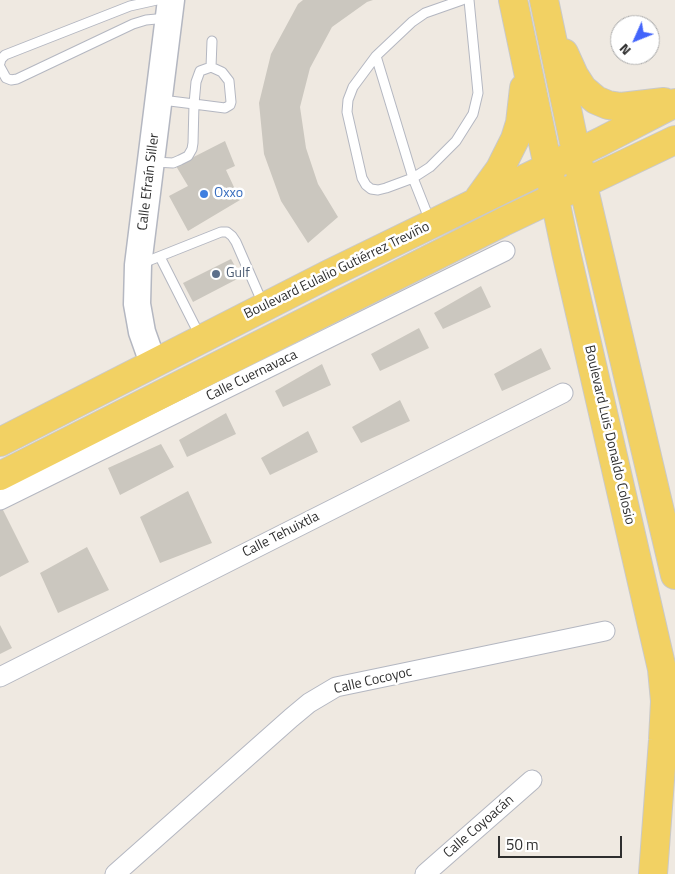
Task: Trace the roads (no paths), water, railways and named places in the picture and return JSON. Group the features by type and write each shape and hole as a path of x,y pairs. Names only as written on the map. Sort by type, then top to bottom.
{"main road":[{"name":"Boulevard Luis Donaldo Colosio","path":"513,0 566,252 662,669 665,701 653,874"},
{"path":"545,6 574,75 584,89 596,100 620,107 675,102"},
{"path":"545,6 583,185 675,575"},
{"path":"477,201 500,169 515,139 520,123 522,98 528,69"},
{"name":"Boulevard Eulalio Gutiérrez Treviño","path":"0,442 265,306 548,167 675,102"},
{"path":"0,475 503,222 675,140"},
{"path":"503,222 519,222 545,230 555,238 566,252"},
{"path":"0,475 21,456 127,400 143,389 148,383 153,363 168,366 186,365 237,356"}],"street":[{"name":"Calle Efraín Siller","path":"153,363 142,332 137,304 149,261 152,162 160,100 165,6"},
{"name":"Calle Cuernavaca","path":"0,500 505,251"},
{"name":"Calle Tehuixtla","path":"0,677 563,393"},
{"name":"Calle Cocoyoc","path":"115,874 297,713 330,690 346,685 606,631"},
{"name":"Calle Coyoacán","path":"425,874 532,780"}],"lane":[{"path":"462,0 416,18 376,56 353,87 348,100 347,112 362,178 366,185 372,189 378,190 413,178 430,167 456,141 473,114 478,93 469,0"},
{"path":"0,63 5,55 14,51 130,6 165,6"},
{"path":"0,67 6,78 11,80 17,79 133,24 146,20 165,6"},
{"path":"211,67 212,41"},
{"path":"376,56 413,178 431,224"},
{"path":"152,162 173,163 188,156 192,149 194,104 197,76 204,69 211,67 222,72 229,81 231,102 225,108 194,104 160,100"},
{"path":"201,339 149,261 221,232 227,232 236,242 265,306"}],"place":[{"name":"Oxxo","path":"204,194"},
{"name":"Gulf","path":"216,274"}]}
